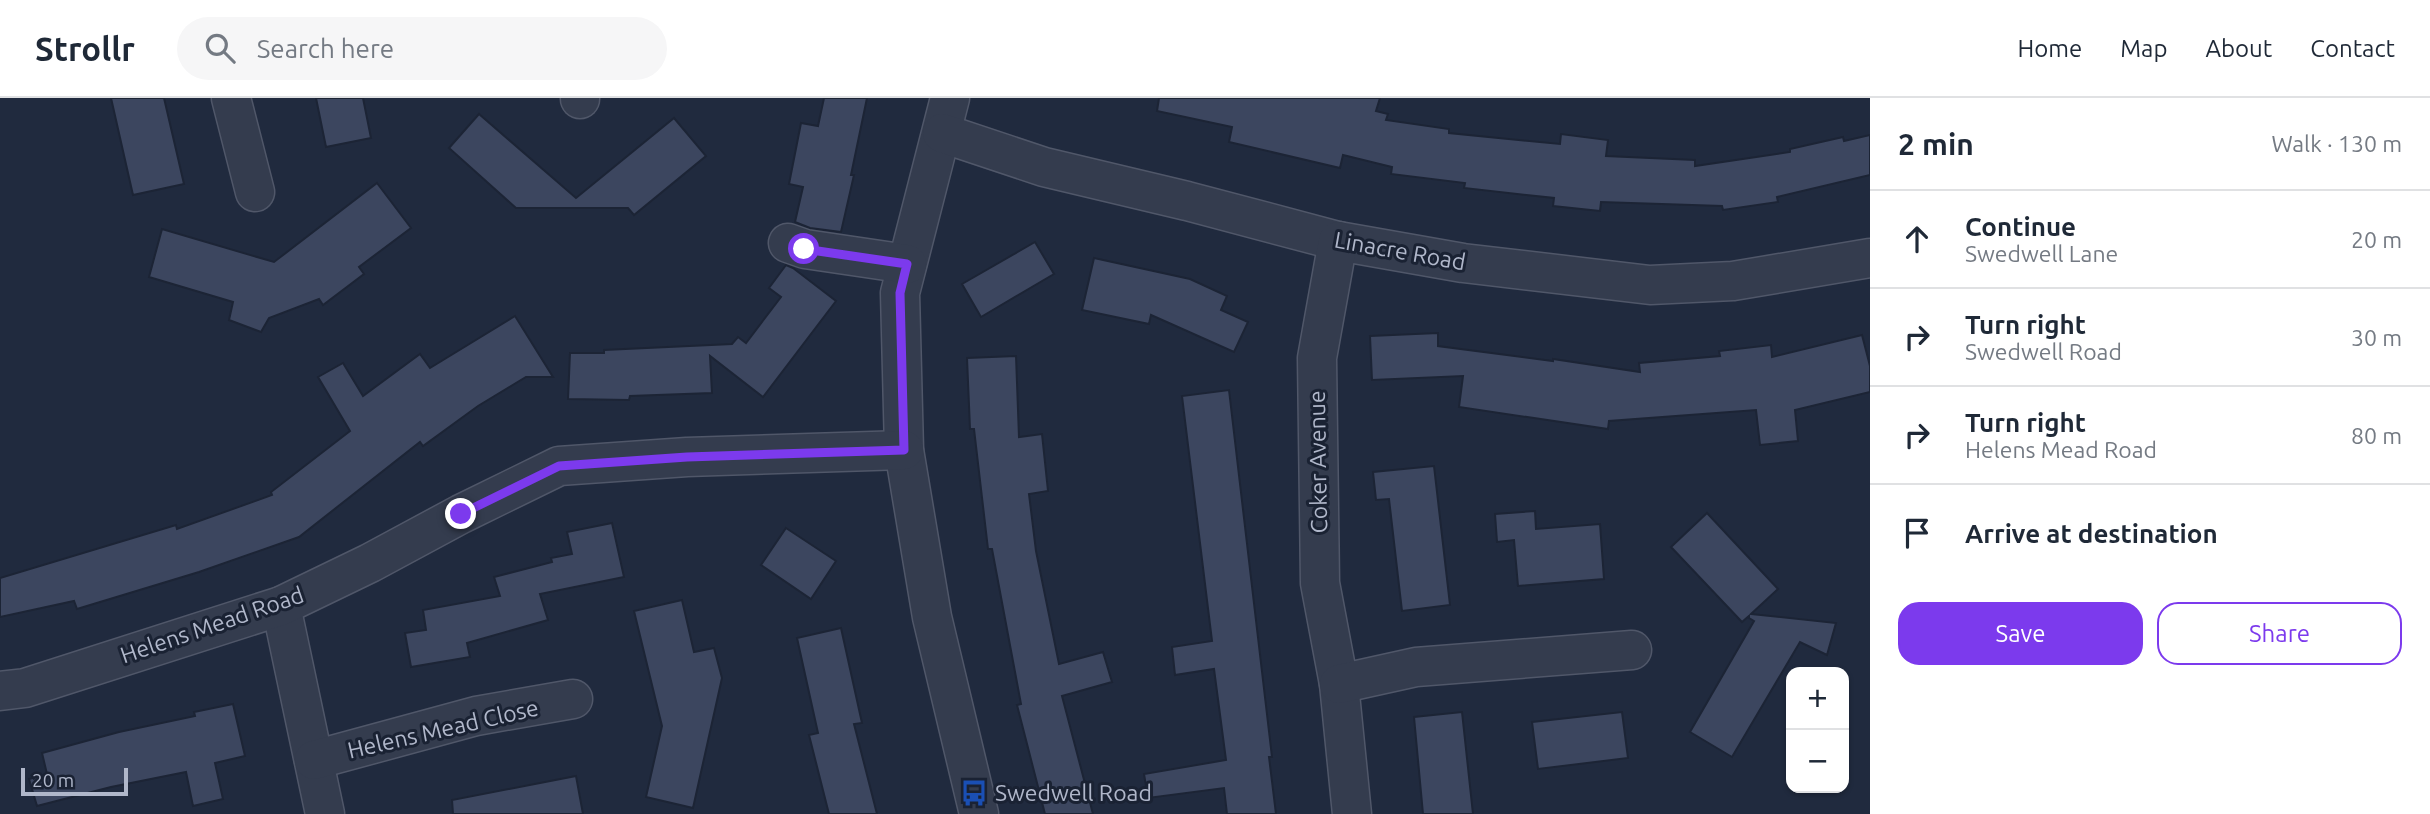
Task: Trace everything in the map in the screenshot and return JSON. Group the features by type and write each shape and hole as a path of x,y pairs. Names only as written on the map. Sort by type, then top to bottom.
{"street":[{"path":"231,98 255,192"},
{"path":"946,115 900,293 904,450 932,617 979,814"},
{"name":"Linacre Road","path":"946,115 1044,167 1338,241 1463,263 1650,285 1733,281 1870,258"},
{"name":"Coker Avenue","path":"1338,241 1317,358 1320,583 1339,684 1352,814"},
{"path":"788,243 804,249 907,264"},
{"name":"Helens Mead Road","path":"0,691 25,688 281,606 559,466 687,457 904,450"},
{"path":"281,606 325,814"},
{"path":"1339,684 1416,667 1632,650"},
{"name":"Helens Mead Close","path":"314,760 476,716 573,699"}],"building":[{"path":"111,98 164,98 184,184 133,195"},
{"path":"316,98 363,98 371,138 326,147"},
{"path":"824,98 867,98 841,232 810,228 795,222 803,187 789,184 801,123 818,126"},
{"path":"1159,98 1380,98 1376,111 1388,114 1386,120 1449,129 1449,133 1560,144 1561,134 1608,140 1606,156 1695,160 1695,166 1790,152 1790,149 1843,137 1844,141 1870,135 1870,175 1777,197 1778,202 1723,210 1722,206 1601,202 1600,211 1553,206 1554,198 1464,188 1465,183 1391,174 1392,167 1343,155 1340,168 1229,142 1232,127 1157,111"},
{"path":"479,114 576,198 674,118 706,156 634,215 628,208 516,208 449,148"},
{"path":"377,183 411,228 359,267 364,274 323,305 319,299 269,318 261,332 229,320 233,302 149,277 162,229 274,262"},
{"path":"1035,242 1054,274 981,317 962,284"},
{"path":"1094,258 1190,279 1227,296 1221,310 1248,322 1234,352 1151,315 1149,324 1082,310"},
{"path":"786,265 836,301 763,397 710,356 712,393 630,396 629,400 568,399 570,353 732,344 738,337 746,343 781,297 769,288"},
{"path":"515,316 553,377 526,377 478,406 423,446 420,442 299,537 199,572 77,609 74,601 0,617 0,578 176,525 177,529 272,495 271,492 350,431 318,377 343,363 363,396 420,354 430,368"},
{"path":"1438,333 1438,346 1640,372 1639,363 1720,356 1719,351 1771,345 1772,357 1862,335 1870,366 1870,392 1795,410 1798,441 1760,445 1756,410 1609,421 1608,429 1459,407 1463,376 1372,380 1370,336"},
{"path":"1016,356 1019,437 1042,434 1048,491 1029,494 1036,551 1059,664 1103,652 1112,682 1062,696 1093,814 1045,814 1017,705 1021,704 992,549 988,549 974,429 970,429 967,358"},
{"path":"1229,390 1272,757 1269,757 1276,814 1227,814 1224,788 1148,798 1144,774 1226,760 1214,669 1175,675 1172,647 1212,641 1182,396"},
{"path":"1434,466 1450,605 1402,611 1389,499 1376,500 1373,472"},
{"path":"1535,511 1536,529 1600,524 1604,579 1518,586 1514,540 1497,542 1495,514"},
{"path":"1707,513 1778,589 1751,614 1836,623 1827,655 1800,642 1732,757 1690,732 1754,621 1749,616 1742,622 1671,547"},
{"path":"612,523 624,577 540,594 548,620 467,643 470,657 411,667 405,633 426,630 423,610 500,596 494,577 552,562 551,558 572,554 567,532"},
{"path":"786,528 836,561 811,599 761,565"},
{"path":"682,600 694,652 714,648 722,678 693,808 646,797 662,726 634,611"},
{"path":"841,628 862,723 854,724 877,814 829,814 809,735 818,733 797,638"},
{"path":"233,704 245,756 215,763 223,799 193,806 186,772 37,806 29,779 47,774 42,753 119,732 195,716 194,712"},
{"path":"1462,712 1473,814 1423,814 1414,717"},
{"path":"1622,712 1628,758 1538,769 1532,722"},
{"path":"576,776 583,814 453,814 452,800"}],"place":[{"name":"Swedwell Road","path":"974,793"}],"route":[{"path":"461,514 559,466 687,457 904,450 900,293 907,264 804,249"}]}
